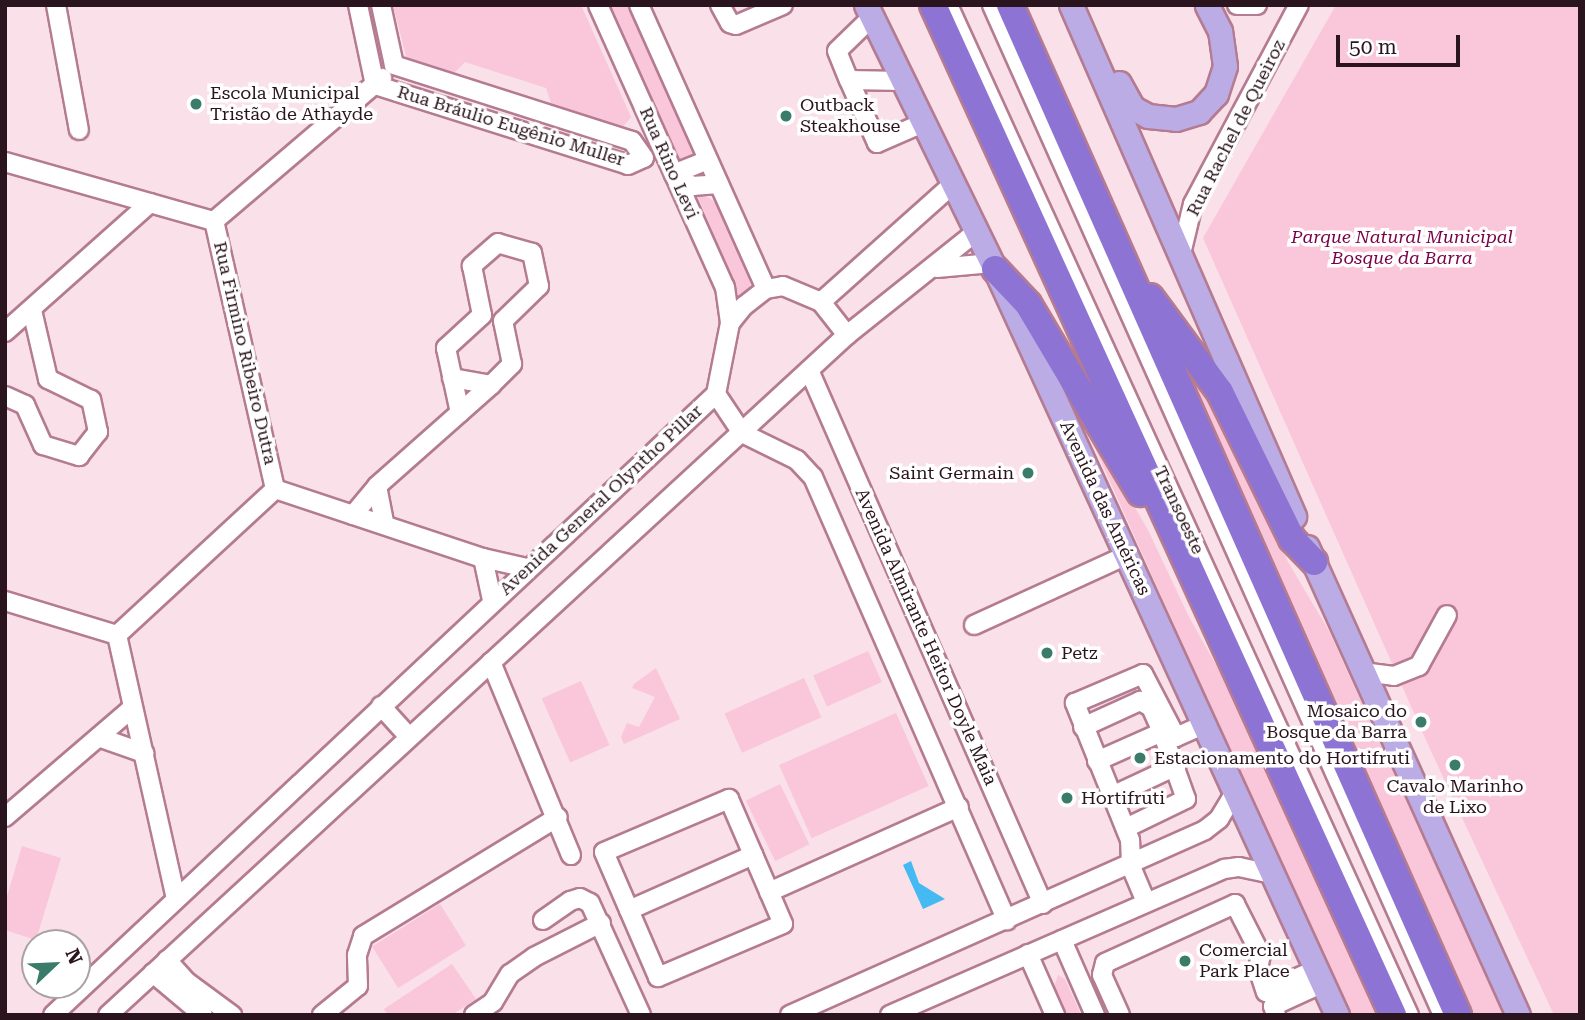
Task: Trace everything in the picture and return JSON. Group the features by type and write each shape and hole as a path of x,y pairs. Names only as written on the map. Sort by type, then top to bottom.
{"highway":[{"path":"933,5 1392,1015"},
{"path":"1010,5 1105,226 1458,1015"},
{"path":"1105,226 1156,307 1220,392 1292,539 1314,562"},
{"path":"994,266 1028,304 1106,440 1162,527 1214,639 1225,648"}],"main road":[{"path":"1071,5 1362,673 1518,1015"},
{"path":"1094,57 1115,73 1133,108 1163,119 1187,117 1207,104 1223,81 1225,51 1207,5"},
{"name":"Avenida das Américas","path":"868,11 994,266 1337,1015"}],"street":[{"path":"55,5 79,130"},
{"path":"358,5 375,85"},
{"path":"381,5 394,65"},
{"name":"Rua Rino Levi","path":"598,5 725,287 730,323"},
{"name":"Rua Rino Levi","path":"639,5 766,289"},
{"path":"720,5 730,23 736,25 783,5"},
{"name":"Transoeste","path":"948,5 1409,1015"},
{"name":"Transoeste","path":"992,5 1443,1015"},
{"path":"1237,5 1258,5"},
{"name":"Rua Rachel de Queiroz","path":"1181,254 1193,204 1299,5"},
{"path":"868,11 837,51 877,143 923,123"},
{"name":"Rua Bráulio Eugênio Muller","path":"215,221 375,85 394,65 632,141 644,158 628,165 375,85"},
{"path":"849,80 903,81"},
{"path":"644,158 692,186 719,184"},
{"path":"674,174 708,160"},
{"path":"5,162 215,221"},
{"path":"821,302 952,185"},
{"path":"5,332 150,203"},
{"name":"Rua Firmino Ribeiro Dutra","path":"117,635 275,489 215,221"},
{"path":"108,1015 847,335 976,232"},
{"path":"353,515 377,486 491,386 512,364 503,321 539,286 532,253 498,243 472,266 482,314 446,348 460,413"},
{"path":"927,271 947,264 994,266"},
{"path":"730,323 766,289 783,286 821,302 847,335"},
{"path":"5,396 25,405 43,445 79,456 98,432 91,400 48,379 32,310"},
{"name":"Avenida General Olyntho Pillar","path":"52,1015 492,600 716,394 730,323"},
{"name":"Avenida Almirante Heitor Doyle Maia","path":"809,370 1044,904"},
{"path":"452,378 491,386"},
{"path":"716,394 741,433"},
{"name":"Avenida Almirante Heitor Doyle Maia","path":"741,433 797,460 813,477 1007,920"},
{"path":"377,486 384,523"},
{"path":"275,489 483,558 527,568"},
{"path":"974,625 1127,555"},
{"path":"483,558 492,600"},
{"path":"5,601 117,635 176,898"},
{"path":"1362,673 1394,676 1419,666 1447,615"},
{"path":"491,662 558,817 571,855"},
{"path":"1146,902 1131,866 1126,828 1075,704 1138,673 1146,678 1176,737 1205,724"},
{"path":"1083,727 1140,701 1151,707 1162,732 1186,799 1126,828"},
{"path":"381,706 409,737"},
{"path":"5,817 101,738 132,708"},
{"path":"1097,761 1162,732"},
{"path":"101,738 144,753"},
{"path":"1112,796 1176,766"},
{"path":"790,1015 1131,866 1205,830 1219,819 1236,792"},
{"path":"729,799 753,855 783,924 658,977 604,852 729,799"},
{"path":"769,892 959,807"},
{"path":"322,1015 358,986 356,955 363,936 558,817"},
{"path":"629,910 753,855"},
{"path":"841,870 866,858"},
{"path":"890,1015 1224,869 1239,867 1273,874"},
{"path":"543,920 580,898 590,902 641,1015"},
{"path":"1119,1015 1102,975 1105,963 1235,904 1261,955 1258,968 1272,1004 1320,976"},
{"path":"474,1015 494,1002 510,974 558,943 601,923"},
{"path":"1062,940 1094,1015"},
{"path":"1028,954 1055,1015"},
{"path":"167,960 187,982 232,1015"},
{"path":"153,973 203,1015"}],"green space":[{"path":"393,5 581,5 631,117 622,128 551,103 546,88 465,62 452,75 407,60"},
{"path":"609,5 629,5 695,152 687,160 678,160"},
{"name":"Parque Natural Municipal Bosque da Barra","path":"1336,5 1580,5 1580,1015 1554,1015 1430,749 1203,238"},
{"path":"703,194 718,204 752,276 749,290 737,301 736,287 697,195"},
{"path":"1168,333 1222,414 1288,562 1329,631 1504,1015 1468,1015"},
{"path":"1079,412 1148,530 1188,615 1247,721 1383,1015 1348,1015"},
{"path":"868,651 882,682 827,706 813,675"},
{"path":"656,668 680,719 624,744 621,737 627,723 639,727 655,697 632,688"},
{"path":"804,678 821,717 742,753 725,713"},
{"path":"581,681 609,745 570,762 542,698"},
{"path":"896,713 929,786 812,838 779,765"},
{"path":"780,784 809,844 775,861 746,801"},
{"path":"22,846 61,858 39,929 21,929 21,935 5,930 5,903"},
{"path":"440,904 466,946 398,988 372,946"},
{"path":"452,964 476,999 452,1015 388,1015 384,1009"},
{"path":"1058,975 1065,979 1081,1015 1066,1015 1054,987"}],"water":[{"path":"911,861 919,883 945,899 923,909 903,865"}],"place":[{"name":"Escola Municipal Tristão de Athayde","path":"196,104"},
{"name":"Outback Steakhouse","path":"786,116"},
{"name":"Saint Germain","path":"1028,473"},
{"name":"Petz","path":"1047,653"},
{"name":"Mosaico do Bosque da Barra","path":"1421,722"},
{"name":"Estacionamento do Hortifruti","path":"1140,758"},
{"name":"Cavalo Marinho de Lixo","path":"1455,765"},
{"name":"Hortifruti","path":"1067,798"},
{"name":"Comercial Park Place","path":"1185,961"}]}
